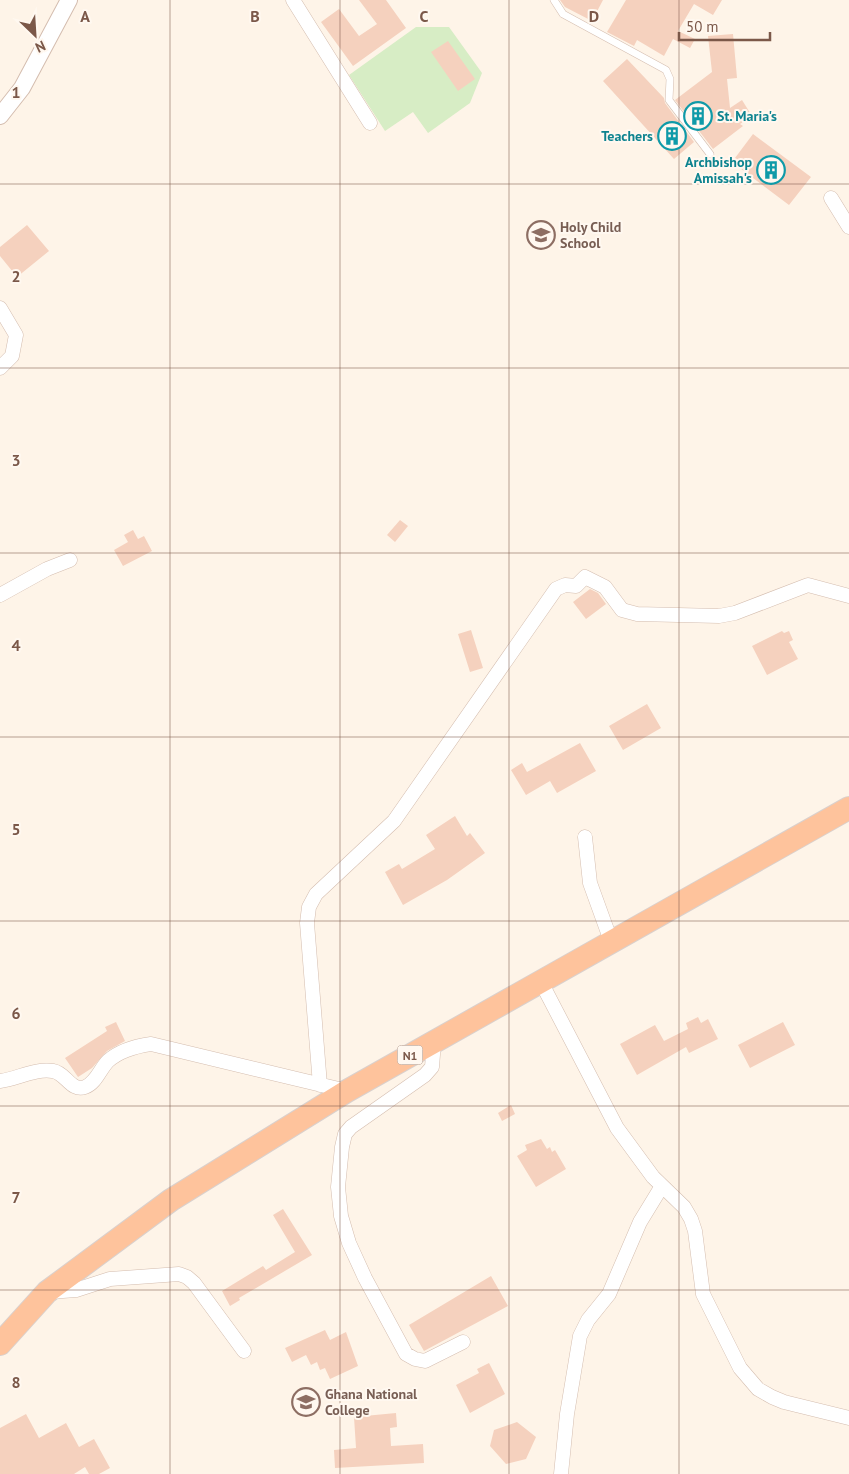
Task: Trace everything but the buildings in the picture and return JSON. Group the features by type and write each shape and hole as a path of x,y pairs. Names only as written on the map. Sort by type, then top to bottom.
{"highway":[{"name":"N1","path":"0,1344 47,1292 171,1200 347,1091 849,808"}],"street":[{"path":"0,116 22,88 69,0"},
{"path":"293,0 370,123"},
{"path":"831,198 849,227"},
{"path":"0,308 16,335 12,356 0,368"},
{"path":"0,595 47,569 70,560"},
{"path":"320,1085 307,923 309,907 316,894 394,821 556,589 565,585 576,586 585,577 605,587 622,610 637,614 719,616 735,613 808,585 849,596"},
{"path":"585,838 590,883 612,941"},
{"path":"541,982 617,1128 630,1148 662,1186 684,1207 691,1219 695,1231 703,1294 740,1368 758,1389 772,1397 802,1407 849,1418"},
{"path":"434,1042 432,1067 426,1075 351,1127 345,1134 338,1187 341,1216 349,1243 406,1354 426,1361 463,1342"},
{"path":"0,1081 43,1071 54,1071 75,1088 84,1088 91,1084 109,1061 140,1045 151,1044 347,1091"},
{"path":"561,1474 567,1414 580,1336 588,1320 609,1294 640,1222 662,1186"},
{"path":"47,1292 76,1290 110,1279 179,1274 187,1277 194,1283 244,1351"}],"lane":[{"path":"554,0 563,14 666,70 670,80 669,100 710,154"}],"green space":[{"path":"416,27 449,27 482,73 470,103 428,133 413,112 385,131 349,75"}],"place":[{"name":"St. Maria's","path":"698,116"},
{"name":"Teachers","path":"672,136"},
{"name":"Archbishop Amissah's","path":"771,170"},
{"name":"Holy Child School","path":"541,235"},
{"name":"Ghana National College","path":"306,1402"}]}
